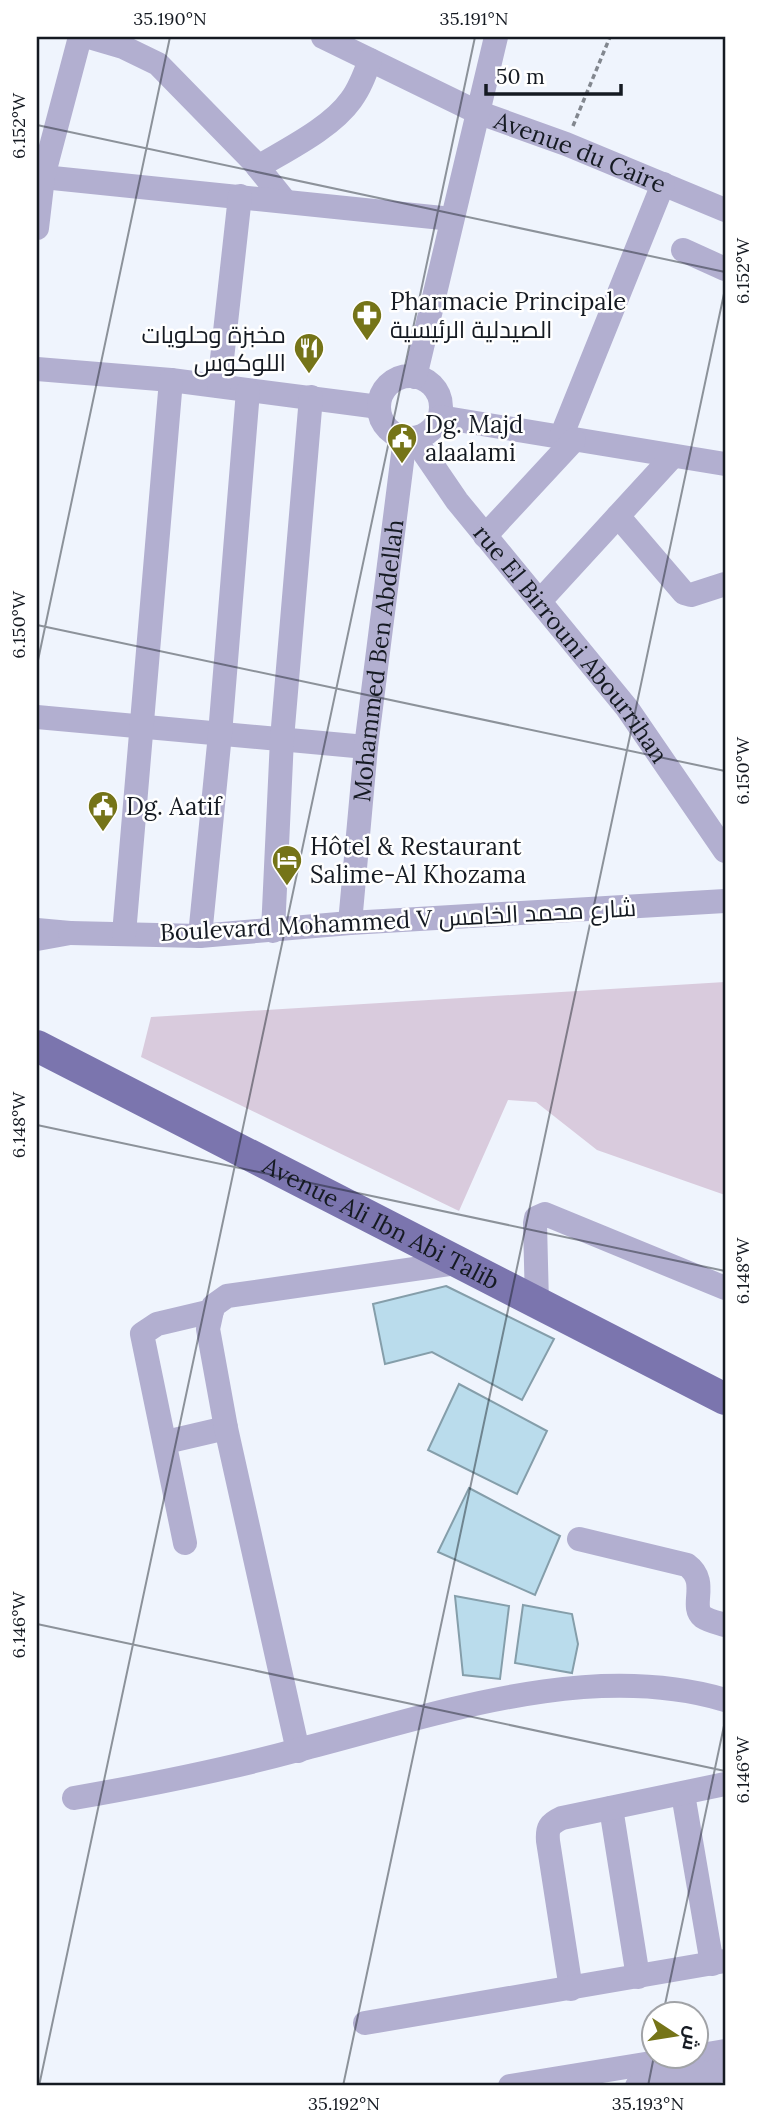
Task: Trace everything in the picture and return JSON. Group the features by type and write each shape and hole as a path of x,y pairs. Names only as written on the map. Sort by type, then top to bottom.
{"main road":[{"name":"Avenue Ali Ibn Abi Talib","path":"37,1046 725,1399"}],"street":[{"path":"37,222 43,161 80,37"},
{"path":"89,37 123,47 158,64 258,167 285,201"},
{"name":"Avenue du Caire","path":"323,37 477,112 566,144 725,210"},
{"path":"415,377 496,37"},
{"path":"258,167 301,142 341,112 357,90 370,60"},
{"path":"43,161 240,196 452,219"},
{"path":"485,536 568,438 663,184"},
{"path":"219,386 240,196"},
{"path":"683,250 725,269"},
{"path":"37,369 171,380 379,407"},
{"path":"406,376 415,377 424,379 436,391 440,399 440,417 430,431 409,438 389,430 384,424 379,407 380,398 390,383 406,376"},
{"path":"124,934 171,380"},
{"path":"200,936 220,734 248,391"},
{"path":"273,931 282,739 311,397"},
{"path":"440,417 725,464"},
{"name":"rue El Birrouni Abourrihan","path":"409,438 485,536 627,708 725,851"},
{"name":"Mohammed Ben Abdellah","path":"350,923 366,747 409,438"},
{"path":"540,601 673,456"},
{"path":"618,516 684,593 691,595 725,584"},
{"path":"37,717 366,747"},
{"name":"Boulevard Mohammed V شارع محمد الخامس","path":"37,930 200,936 350,923 725,901"},
{"name":"Boulevard Mohammed V شارع محمد الخامس","path":"37,939 70,933"},
{"path":"537,1304 535,1223 536,1218 545,1214 725,1288"},
{"path":"298,1751 226,1428 208,1329 213,1306 227,1296 456,1263"},
{"path":"186,1543 142,1334 157,1324 212,1311"},
{"path":"166,1442 226,1428"},
{"path":"579,1539 687,1564 696,1571 698,1610 703,1617 725,1625"},
{"path":"74,1798 176,1780 298,1751 426,1715 532,1693 614,1686 664,1688 725,1700"},
{"path":"571,1989 547,1830 550,1823 562,1818 725,1784"},
{"path":"365,2022 719,1962 683,1794"},
{"path":"611,1808 638,1977"},
{"path":"510,2086 640,2065"},
{"path":"637,2086 725,2070"}],"path":[{"path":"566,144 610,37"}],"shaded area":[{"path":"725,982 725,1195 597,1150 536,1102 508,1100 459,1211 141,1057 151,1017"}],"building":[{"path":"446,1286 554,1339 522,1400 432,1352 385,1364 373,1304"},
{"path":"459,1384 547,1431 517,1494 428,1450"},
{"path":"469,1488 560,1536 535,1595 438,1552"},
{"path":"455,1596 509,1606 500,1679 463,1675"},
{"path":"523,1605 572,1614 578,1644 572,1673 515,1663"}],"place":[{"name":"Pharmacie Principale الصيدلية الرئيسية","path":"367,342"},
{"name":"مخبزة وحلويات اللوكوس","path":"309,375"},
{"name":"Dg. Majd alaalami","path":"402,465"},
{"name":"Dg. Aatif","path":"103,833"},
{"name":"Hôtel & Restaurant Salime-Al Khozama","path":"287,887"}]}
